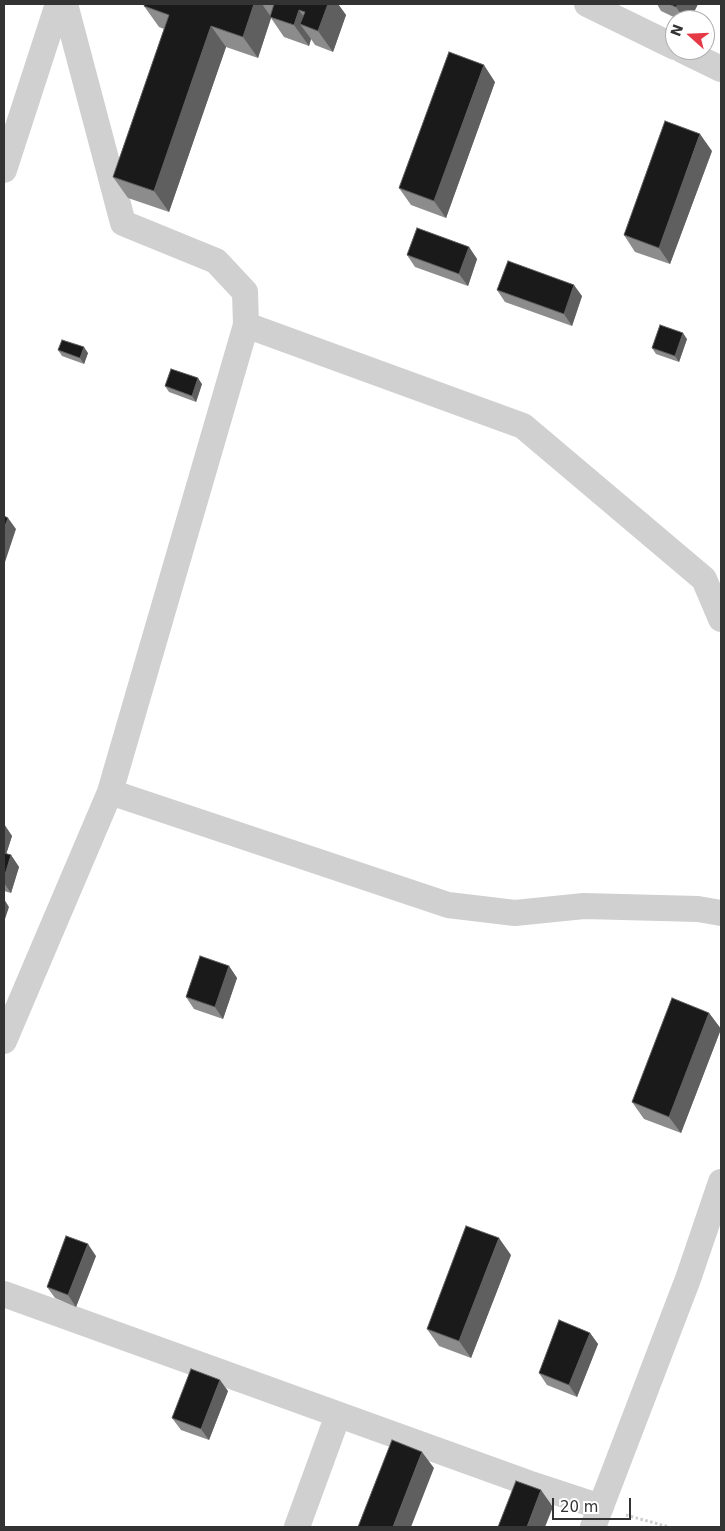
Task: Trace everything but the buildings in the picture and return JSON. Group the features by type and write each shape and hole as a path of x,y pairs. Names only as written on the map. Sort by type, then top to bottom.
{"street":[{"path":"4,170 58,4"},
{"path":"4,1040 110,792 246,325 245,292 216,261 123,223 65,4"},
{"path":"587,4 665,42"},
{"path":"703,60 721,69"},
{"path":"246,325 523,426 713,576 721,619"},
{"path":"110,792 448,905 515,914 584,906 698,909 721,913"},
{"path":"4,1294 338,1415 597,1517 688,1279 721,1182"},
{"path":"297,1527 338,1415"}],"path":[{"path":"597,1517 669,1527"}]}
